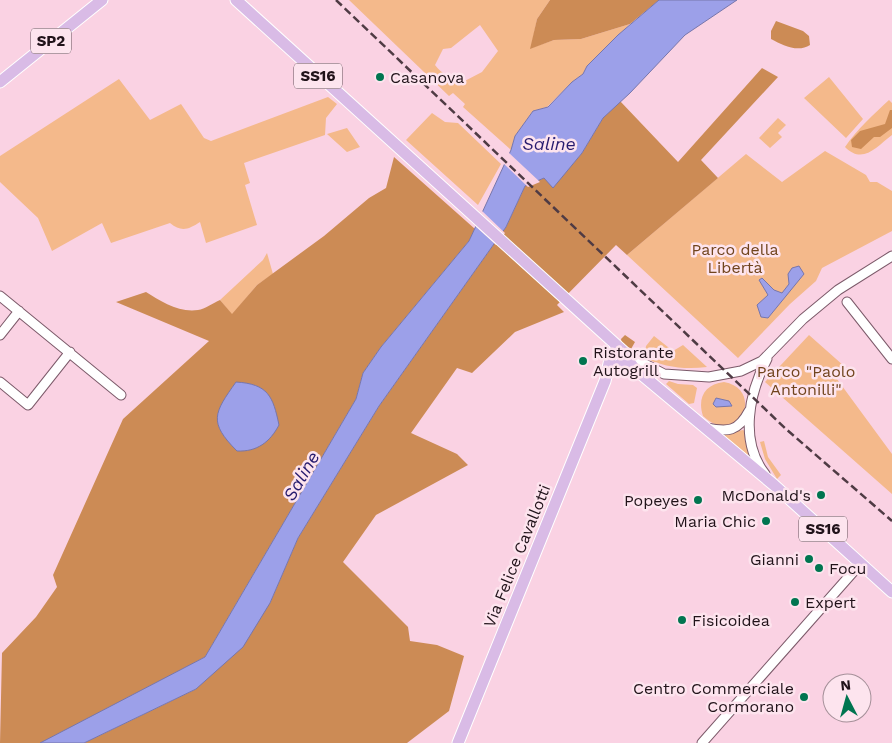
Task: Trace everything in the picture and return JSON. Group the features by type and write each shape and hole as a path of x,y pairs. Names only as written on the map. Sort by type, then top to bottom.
{"main road":[{"name":"SP2","path":"0,82 102,0"},
{"name":"SS16","path":"236,0 597,326 619,358 635,369 774,485 892,592"},
{"name":"Via Felice Cavallotti","path":"458,743 605,381 619,358"}],"street":[{"path":"619,358 657,372 695,377 724,376 741,372 770,354 803,319 838,290 892,256"},
{"path":"0,296 121,395"},
{"path":"847,302 892,359"},
{"path":"0,335 19,311"},
{"path":"0,382 28,405 70,352"},
{"path":"706,428 720,430 735,428 744,421 749,411 755,386 770,354"},
{"path":"749,411 754,453 760,467 774,485"},
{"path":"702,743 861,563"}],"green space":[{"path":"349,0 550,0 537,19 531,48 554,40 581,39 630,24 587,66 583,74 572,82 547,107 533,111 515,136 511,150 463,107 465,104 453,93 449,96","holes":["480,25 498,51 482,72 459,84 435,65 443,49 451,48"]},
{"path":"829,77 863,119 846,138 804,98"},
{"path":"119,79 150,120 181,104 204,138 211,141 328,97 337,104 326,118 325,135 244,163 250,183 245,185 257,225 206,243 200,222 185,229 178,228 170,223 111,243 102,223 52,251 38,218 0,182 0,156"},
{"path":"889,100 892,103 892,135 875,149 864,154 852,152 845,147 860,128"},
{"path":"432,113 445,122 458,123 501,164 478,205 406,140"},
{"path":"778,118 786,125 778,133 782,137 770,148 759,138"},
{"path":"347,128 360,147 347,152 327,134"},
{"name":"Parco della Libertà","path":"825,151 866,175 870,182 877,182 892,191 892,231 822,268 816,281 790,304 738,358 627,255 746,154 782,182"},
{"path":"267,253 273,274 257,285 232,315 220,300 263,260"},
{"name":"Parco \"Paolo Antonilli\"","path":"809,335 844,366 834,375 892,454 892,494 765,382"},
{"path":"654,336 673,351 683,345 707,367 674,367 642,357 645,354 646,346"},
{"path":"669,381 693,385 697,388 694,403 689,404 666,384"},
{"path":"724,382 736,387 743,395 745,405 743,414 737,422 728,426 716,425 703,416 701,409 702,398 707,389 717,383"},
{"path":"743,430 747,433 749,454 745,456 725,438 725,434"},
{"path":"764,441 768,457 781,475 777,479 765,459 760,442"}],"shaded area":[{"path":"550,0 659,0 630,24 581,39 554,40 530,49 537,19"},
{"path":"776,21 803,31 809,36 810,45 795,48 785,46 771,39 771,31"},
{"path":"762,68 778,77 701,160 718,178 627,255 616,245 557,305 564,312 515,332 472,373 457,368 411,433 457,454 468,465 376,515 343,562 408,627 410,641 437,645 464,656 449,711 407,743 84,743 196,689 270,603 298,538 379,406 506,227 525,186 544,178 553,187 582,153 603,118 620,101 678,162"},
{"path":"890,110 892,110 892,128 880,137 874,137 861,149 852,147 851,140 860,131 885,124"},
{"path":"394,157 475,229 469,241 381,347 363,373 356,399 205,657 49,740 40,743 0,743 2,653 36,617 57,587 53,575 123,419 209,341 116,302 146,292 170,306 184,310 201,309 220,300 232,314 257,285 324,236 369,198 386,188"},
{"path":"625,335 635,342 631,349 622,344 621,339"}],"water":[{"name":"Saline","path":"659,0 737,0 685,35 630,93 603,118 582,153 553,188 544,178 525,186 506,227 379,406 298,538 270,603 243,647 196,689 84,743 40,743 205,657 356,399 363,373 381,347 469,241 511,150 515,136 533,111 548,107 572,82 583,74 587,66 618,35"},
{"path":"799,266 804,274 768,318 761,317 757,305 768,295 759,280 762,278 774,290 782,293 789,284 788,274 792,268"},
{"path":"236,382 255,385 267,393 274,406 279,425 267,441 251,450 237,451 218,425 217,417 219,410"},
{"path":"716,398 729,401 732,406 716,407 713,404"}],"pier":[{"path":"508,152 540,182 528,187 503,163"},
{"path":"481,210 505,233 496,245 474,225"}],"railway":[{"path":"336,0 786,429 892,521"}],"place":[{"name":"Casanova","path":"380,77"},
{"name":"Ristorante Autogrill","path":"583,361"},
{"name":"McDonald's","path":"821,495"},
{"name":"Popeyes","path":"698,500"},
{"name":"Maria Chic","path":"766,521"},
{"name":"Gianni","path":"809,559"},
{"name":"Focu","path":"819,568"},
{"name":"Expert","path":"795,602"},
{"name":"Fisicoidea","path":"682,620"},
{"name":"Centro Commerciale Cormorano","path":"804,697"}]}
